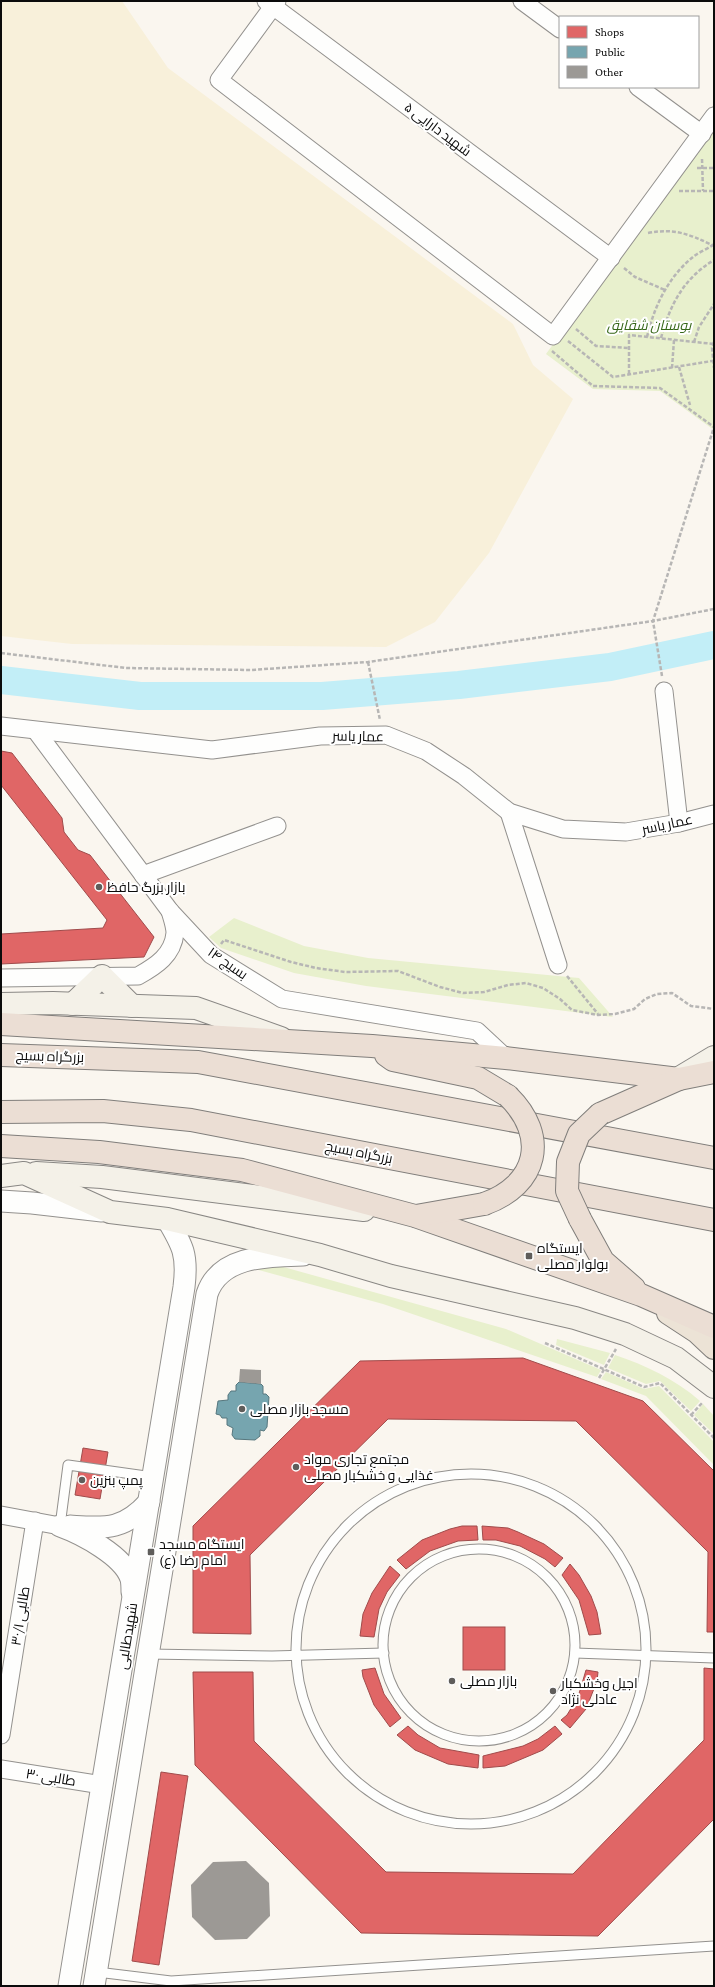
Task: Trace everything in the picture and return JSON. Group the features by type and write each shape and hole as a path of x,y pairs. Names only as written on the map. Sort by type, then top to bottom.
{"highway":[{"path":"1,1024 372,1046 506,1058 679,1079"},
{"path":"372,1046 393,1060 478,1078 508,1096 521,1108 529,1123 533,1140 532,1158 526,1174 515,1188 501,1198 484,1204 415,1216"},
{"name":"بزرگراه بسیج","path":"1,1055 198,1062 714,1158"},
{"path":"640,1295 604,1261 580,1220 567,1191 568,1162 579,1134 600,1114 679,1079 714,1072"},
{"name":"بزرگراه بسیج","path":"1,1112 103,1111 191,1120 714,1220"},
{"path":"1,1146 99,1152 242,1170 415,1216 640,1295 714,1327"}],"main road":[{"path":"73,1004 102,976 132,1006"},
{"path":"1,1004 73,1004 196,1008 288,1041"},
{"path":"679,1079 714,1057"},
{"path":"1,1172 102,1177 415,1216"},
{"path":"1,1176 24,1173 110,1212 166,1219 320,1255 391,1276 574,1318 625,1334 676,1358 714,1387"},
{"path":"640,1295 697,1332 714,1348"}],"street":[{"path":"522,1 559,28"},
{"path":"272,3 219,80 553,336 561,329 714,116"},
{"name":"شهید دارایی ۵","path":"272,3 611,258"},
{"path":"639,88 702,134"},
{"path":"664,691 679,823"},
{"name":"عمار یاسر","path":"1,726 212,750 320,736 386,735 426,752 464,776 509,812 563,829 626,832 679,823 714,814"},
{"name":"بسیج ۱۴","path":"36,731 170,911 211,955 282,1000 477,1031 506,1058"},
{"path":"509,812 558,965"},
{"path":"143,875 277,826"},
{"path":"1,978 138,976 157,966 172,946 175,931 170,911"},
{"path":"1,1201 110,1212"},
{"name":"شهیدطالبی","path":"70,1977 184,1287 186,1266 182,1245 166,1219"},
{"name":"شهیدطالبی","path":"96,1979 148,1654 210,1283 219,1273 233,1265 265,1256 320,1255"},
{"path":"184,1287 190,1281 196,1279 206,1286 207,1294"},
{"path":"60,1526 107,1528 125,1522 138,1514 149,1502"},
{"path":"1,1515 60,1526 82,1534 103,1548 123,1566 131,1579 132,1602"},
{"name":"طالبی ۳۰/۱","path":"1,1735 35,1521"},
{"path":"124,1652 148,1654"},
{"name":"طالبی ۳۰","path":"1,1769 102,1785"},
{"path":"70,1977 96,1979"}],"lane":[{"path":"60,1526 68,1465 153,1477"},
{"path":"472,1474 512,1479 542,1489 563,1500 582,1514 600,1531 627,1570 636,1592 646,1639 646,1656 642,1686 636,1709 626,1731 598,1770 574,1790 540,1810 502,1821 470,1824 446,1822 423,1817 400,1809 374,1794 342,1767 323,1742 306,1706 299,1683 296,1655 296,1635 306,1589 324,1553 344,1528 371,1505 402,1488 425,1480 448,1475 472,1474"},
{"path":"474,1549 506,1553 534,1566 556,1588 571,1616 576,1647 570,1678 555,1705 532,1726 503,1739 472,1741 441,1734 414,1716 394,1690 384,1660 384,1653 384,1628 395,1598 415,1573 442,1556 474,1549"},
{"path":"148,1654 212,1656 384,1653"},
{"path":"575,1653 714,1658"},
{"path":"96,1979 171,1980 714,1946"}],"path":[{"path":"702,152 703,191"},
{"path":"659,192 714,190"},
{"path":"626,237 671,230 689,234 713,245"},
{"path":"647,337 657,303 675,275 693,257 713,245"},
{"path":"611,258 635,277 665,290"},
{"path":"660,338 668,313 678,295 691,278 714,260"},
{"path":"694,342 699,327 714,304"},
{"path":"561,329 596,346 629,348"},
{"path":"561,329 613,377 712,361"},
{"path":"561,329 550,350 592,386 660,388 714,427 654,621 660,663"},
{"path":"629,374 629,335 714,343 712,361 714,368"},
{"path":"672,368 674,340"},
{"path":"679,367 690,405"},
{"path":"1,653 126,668 251,670 368,662 654,621 714,609"},
{"path":"368,662 378,715"},
{"path":"211,955 224,940 291,962 316,968 345,972 398,971 440,987 463,993 484,992 508,985 526,983 543,988 560,999 572,1010 598,1015 615,1014 634,1009 645,999 657,994 672,993 691,1006 714,1009"},
{"path":"558,965 598,1015"},
{"path":"599,1378 625,1334"},
{"path":"546,1343 644,1387 660,1384 714,1438"}],"shaded area":[{"path":"1,1 122,1 168,68 513,324 533,365 573,399 489,553 435,622 386,647 72,644 1,636"}],"green space":[{"name":"بوستان شقایق","path":"714,123 714,430 660,391 593,389 546,354"},
{"path":"234,918 304,946 368,958 579,978 613,1017 366,986 294,973 221,948 209,937"},
{"path":"262,1261 506,1329 601,1370 597,1377 383,1304 255,1269"},
{"path":"557,1339 610,1353 604,1365 556,1345"},
{"path":"615,1355 637,1363 670,1379 700,1401 691,1411 660,1381 646,1384 608,1368"},
{"path":"606,1372 644,1389 659,1386 714,1442 714,1465 646,1396 601,1379"},
{"path":"703,1404 714,1416 714,1434 694,1415"}],"building: Shops":[{"name":"بازار بزرگ حافظ","path":"1,751 12,753 62,818 64,832 78,850 90,855 154,937 144,957 1,964 1,934 103,928 107,920 1,785"},
{"path":"523,1358 643,1401 714,1471 714,1632 707,1632 708,1552 576,1421 388,1419 250,1555 251,1634 193,1633 193,1526 360,1361"},
{"path":"83,1448 108,1452 100,1499 75,1495"},
{"path":"462,1526 477,1526 478,1540 458,1541 430,1551 406,1569 397,1560 422,1540"},
{"path":"482,1526 508,1528 544,1544 563,1558 555,1567 545,1559 520,1546 496,1540 483,1540"},
{"path":"570,1564 579,1575 591,1596 597,1612 601,1634 589,1635 579,1600 562,1575"},
{"path":"390,1566 400,1575 387,1592 379,1609 374,1637 360,1636 363,1614 372,1593"},
{"path":"463,1627 505,1627 505,1670 463,1670"},
{"path":"375,1668 384,1694 401,1718 390,1727 374,1705 363,1677 362,1670"},
{"path":"704,1668 714,1669 714,1819 598,1936 361,1933 195,1765 193,1672 253,1672 254,1741 386,1872 573,1874 704,1740"},
{"path":"586,1670 598,1672 597,1681 586,1709 570,1728 561,1720 567,1715 578,1697"},
{"path":"408,1726 418,1735 440,1748 479,1755 478,1768 448,1764 415,1750 397,1735"},
{"path":"555,1726 562,1734 543,1750 505,1766 483,1768 483,1756 523,1746 538,1739"},
{"path":"161,1772 188,1776 159,1965 132,1961"}],"building: Public":[{"name":"مسجد بازار مصلی","path":"239,1382 261,1384 263,1386 263,1394 266,1394 269,1397 267,1427 264,1431 260,1430 260,1436 255,1440 235,1439 232,1435 233,1428 227,1425 227,1418 222,1418 220,1415 216,1414 218,1401 228,1400 228,1395 231,1391 236,1391 236,1385"}],"building: Other":[{"path":"240,1369 261,1370 261,1384 239,1382"},
{"path":"246,1861 269,1883 270,1916 247,1939 215,1940 192,1917 191,1885 213,1862"}],"waterway":[{"path":"1,680 140,696 322,696 459,685 610,667 714,645"}],"place":[{"name":"بازار بزرگ حافظ","path":"99,887"},
{"name":"ایستگاه بولوار مصلی","path":"529,1256"},
{"name":"مسجد بازار مصلی","path":"242,1409"},
{"name":"مجتمع تجاری مواد غذایی و خشکبار مصلی","path":"296,1467"},
{"name":"پمپ بنزین","path":"82,1480"},
{"name":"ایستگاه مسجد امام رضا (ع)","path":"151,1552"},
{"name":"بازار مصلى","path":"452,1681"},
{"name":"اجیل وخشکبار عادلی نژاد","path":"553,1691"}]}
